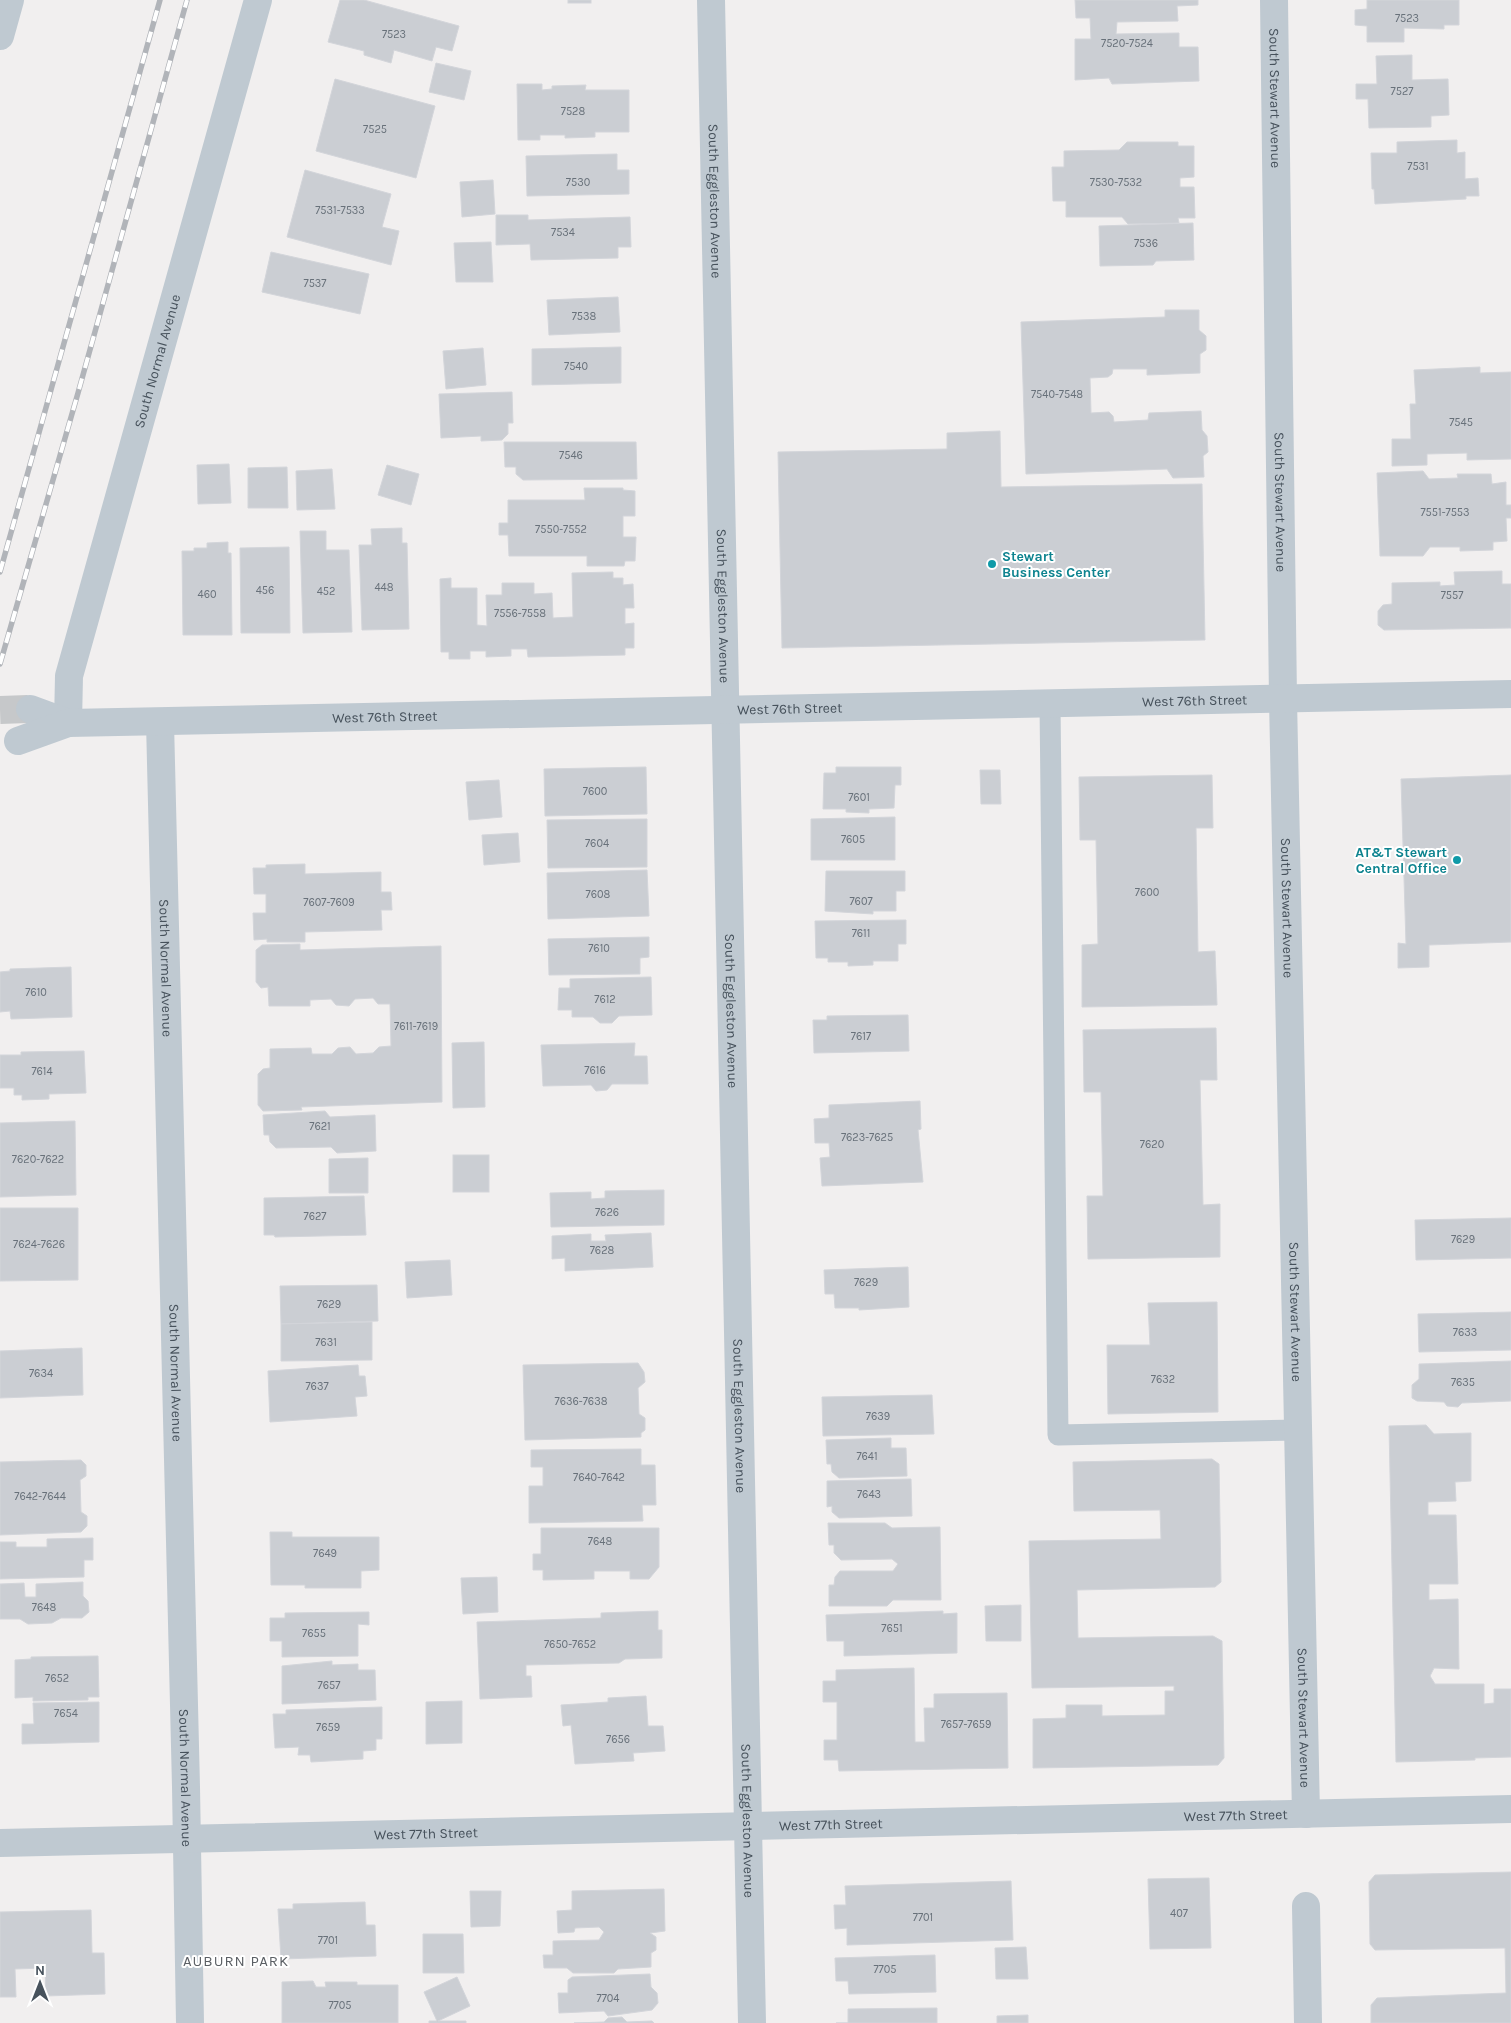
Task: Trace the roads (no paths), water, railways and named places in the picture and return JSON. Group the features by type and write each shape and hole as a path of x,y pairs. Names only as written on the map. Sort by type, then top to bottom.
{"street":[{"path":"0,36 10,0"},
{"name":"South Normal Avenue","path":"68,723 69,676 258,0"},
{"name":"South Eggleston Avenue","path":"711,0 724,710 750,1826 752,2023"},
{"name":"South Stewart Avenue","path":"1274,0 1283,698 1306,1814"},
{"name":"West 76th Street","path":"18,741 68,723 1511,694"},
{"name":"West 76th Street","path":"30,709 68,723"},
{"name":"South Normal Avenue","path":"160,722 190,2023"},
{"name":"West 77th Street","path":"0,1843 1511,1809"},
{"path":"1306,1906 1308,2023"}],"lane":[{"path":"1050,704 1058,1435 1298,1430"}],"tunnel":[{"path":"0,710 30,709"}],"railway":[{"path":"0,572 160,0"},
{"path":"0,664 78,393 187,0"}],"place":[{"name":"Stewart Business Center","path":"992,564"},
{"name":"AT&T Stewart Central Office","path":"1457,860"}],"district":[{"name":"AUBURN PARK","path":"236,1961"}]}
